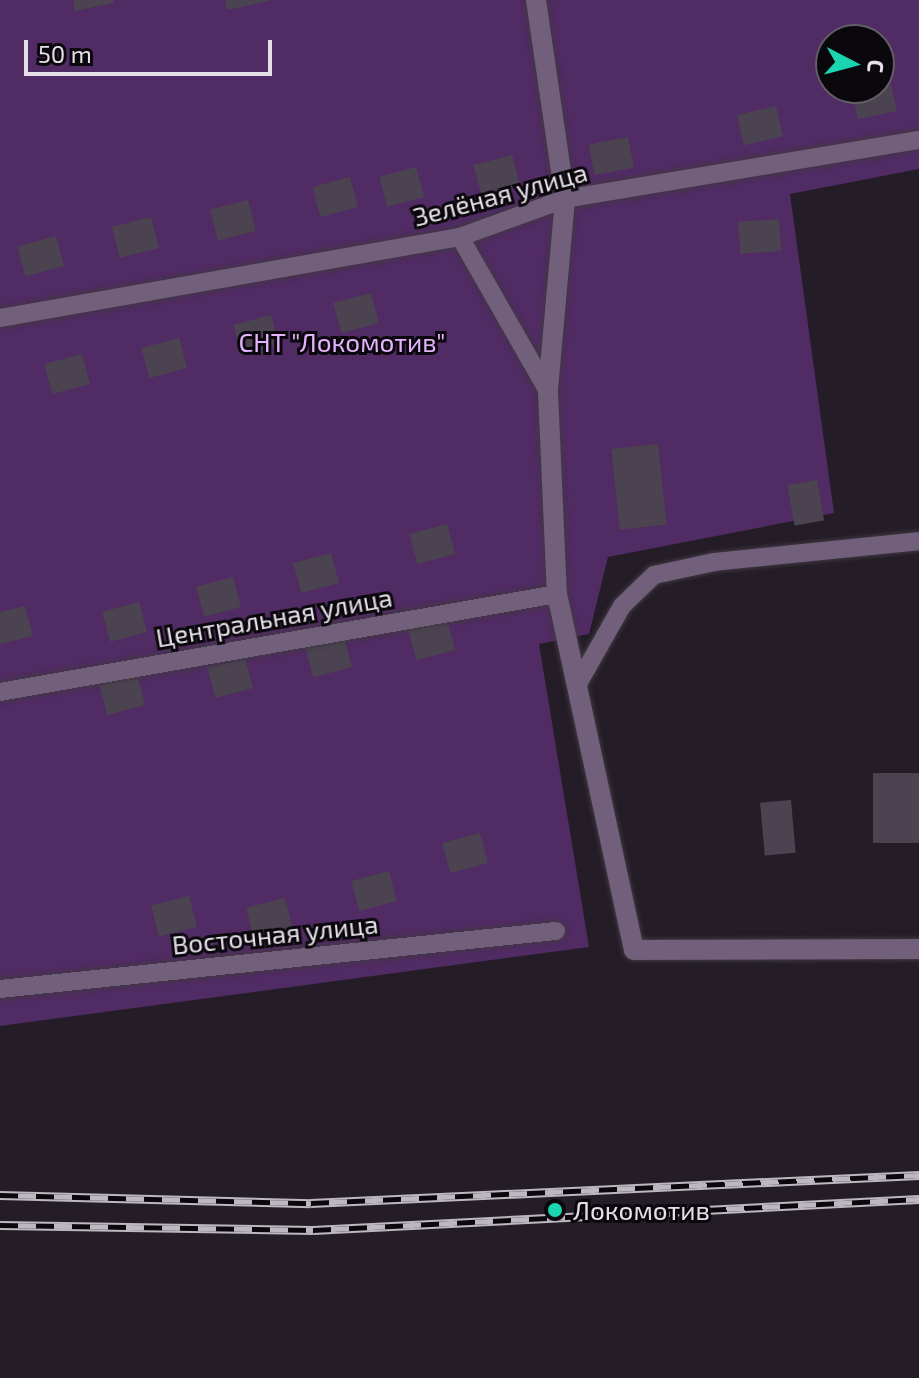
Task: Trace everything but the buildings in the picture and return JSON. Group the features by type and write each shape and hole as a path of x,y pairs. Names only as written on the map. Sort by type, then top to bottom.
{"street":[{"path":"536,0 565,199 548,391 557,594 579,682 634,950 919,949"}],"lane":[{"name":"Зелёная улица","path":"0,318 460,237 565,199 919,140"},
{"path":"460,237 548,391"},
{"path":"579,682 622,606 654,575 714,562 919,541"},
{"name":"Центральная улица","path":"0,692 557,594"},
{"name":"Восточная улица","path":"0,989 556,931"}],"green space":[{"name":"СНТ \"Локомотив\"","path":"0,0 919,0 919,169 790,194 834,513 608,557 589,634 539,644 589,947 0,1026"}],"railway":[{"path":"0,1195 311,1203 919,1175"},
{"path":"0,1225 313,1230 919,1199"}],"place":[{"name":"Локомотив","path":"555,1210"}]}
